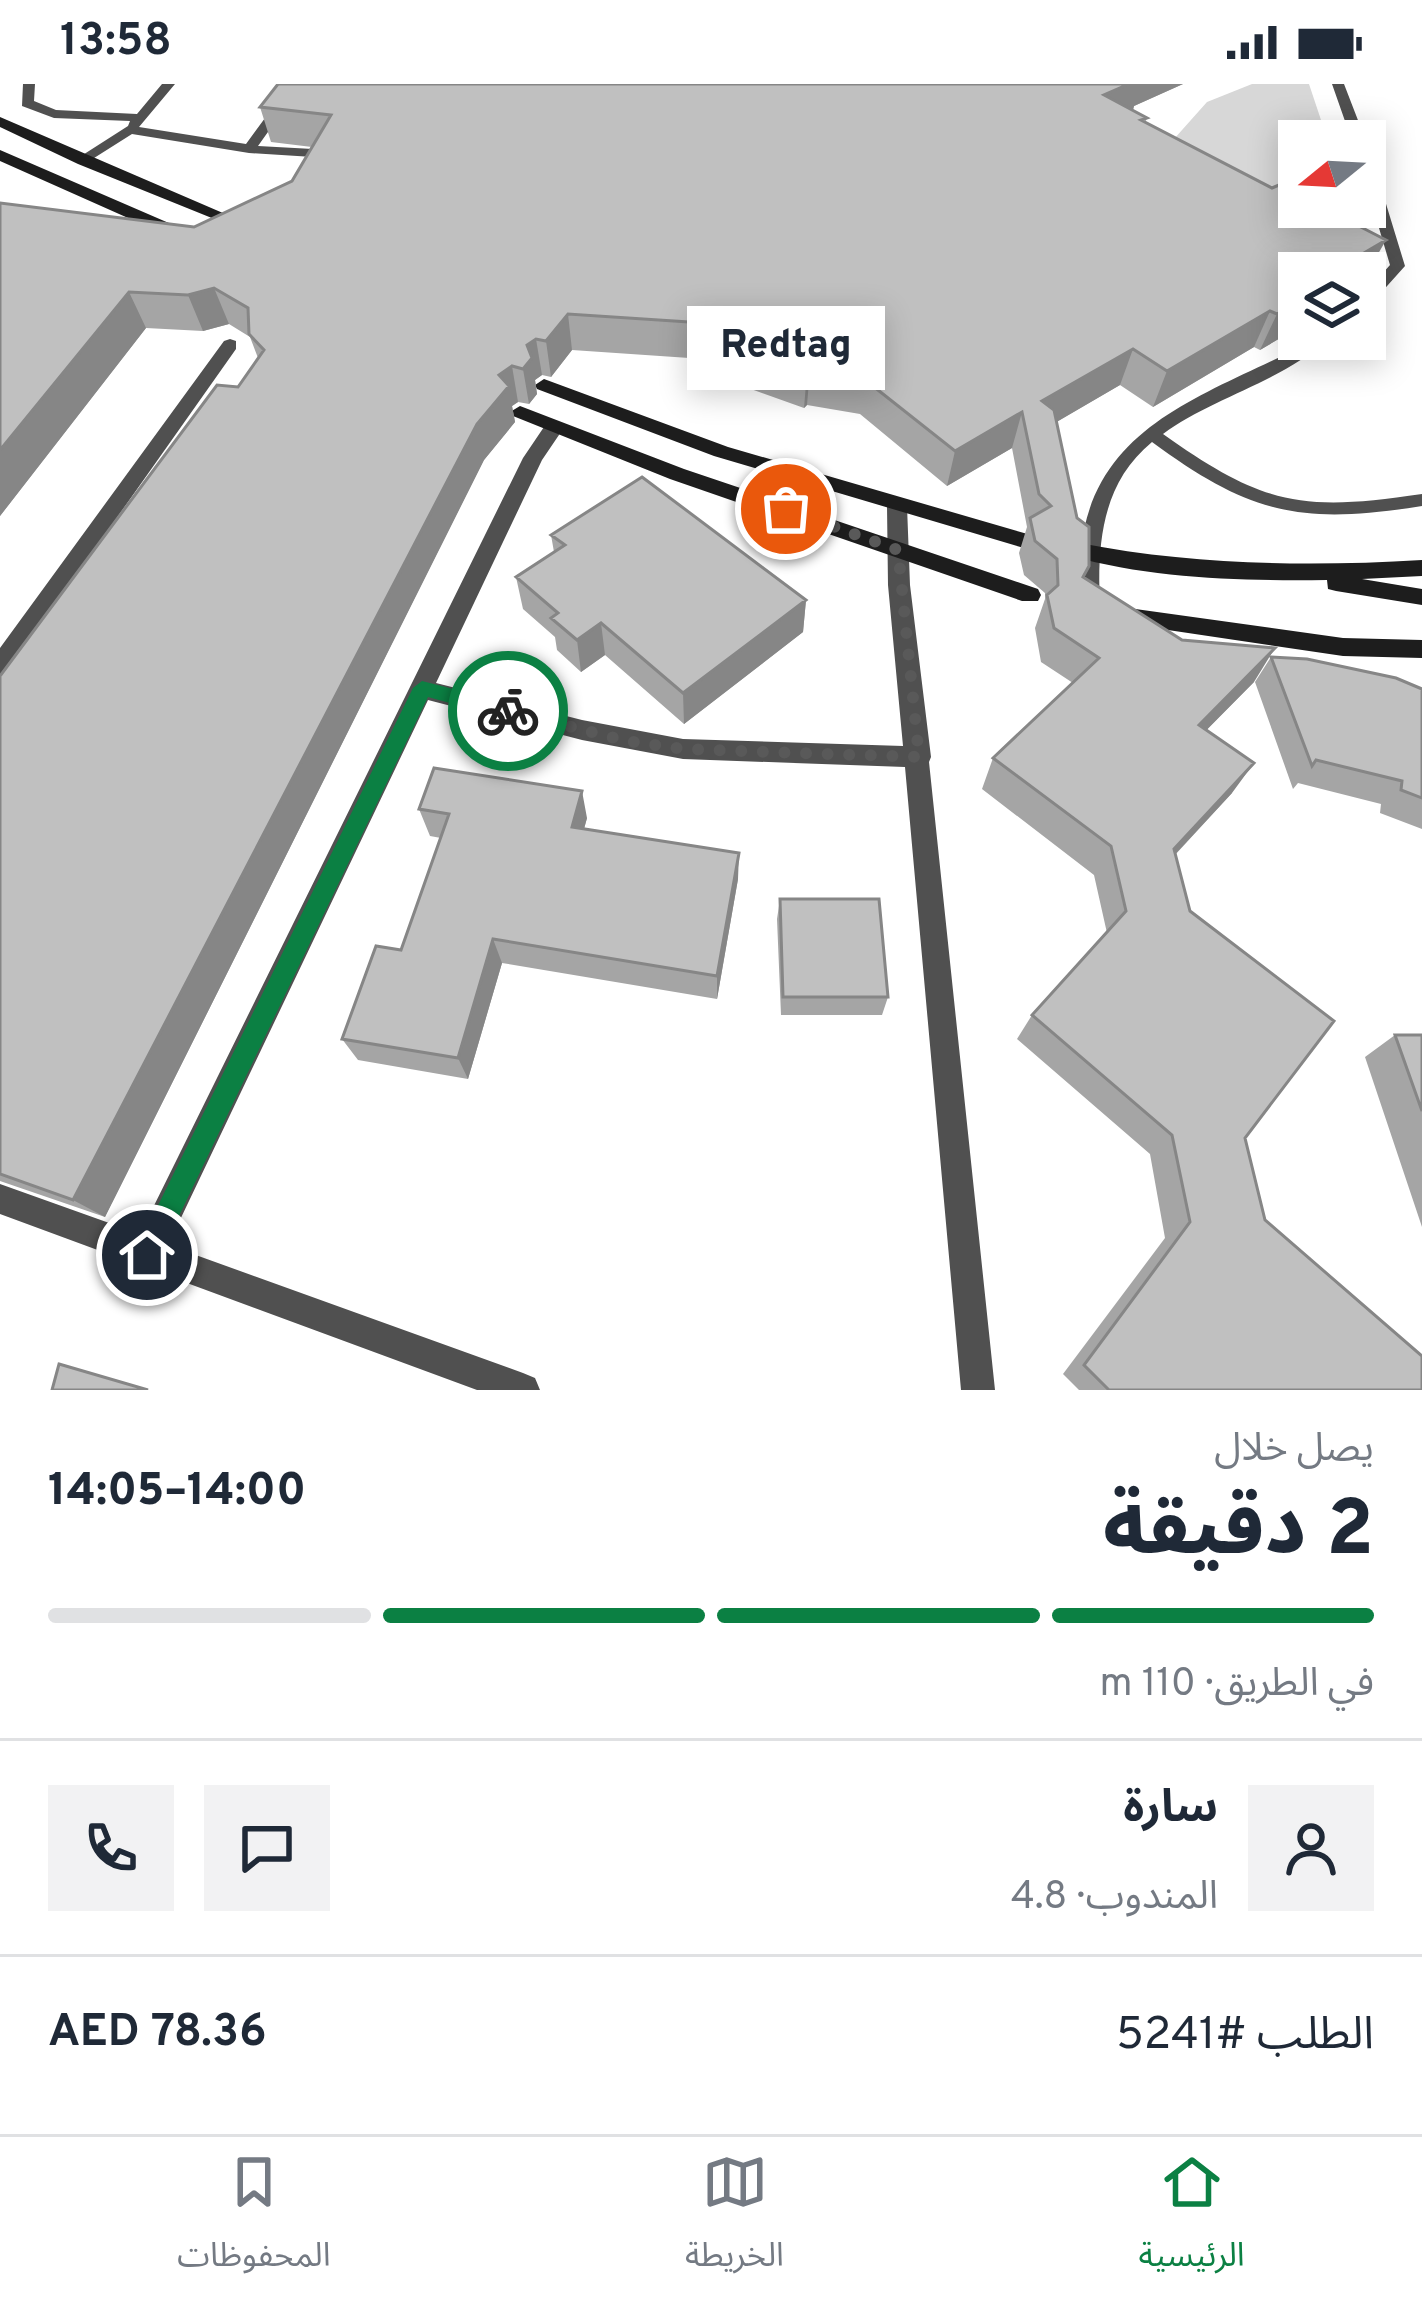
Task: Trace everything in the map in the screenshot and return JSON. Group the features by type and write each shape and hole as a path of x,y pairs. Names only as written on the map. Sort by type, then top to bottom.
{"main road":[{"path":"0,121 82,161 258,231"},
{"path":"0,155 196,242"},
{"path":"544,385 620,416 897,506 1024,540"},
{"path":"520,412 553,429 1030,595"},
{"path":"1083,552 1261,571 1422,598"},
{"path":"1261,571 1422,568"},
{"path":"1086,608 1343,647 1422,649"}],"street":[{"path":"0,666 230,345"},
{"path":"147,1255 533,458 553,429"},
{"path":"897,506 978,1390"},
{"path":"422,688 582,730 683,749 919,757"},
{"path":"0,1198 523,1390"}],"lane":[{"path":"29,84 27,103 44,112 135,124 250,149 314,153"},
{"path":"82,161 135,124 169,84"},
{"path":"250,149 296,84"},
{"path":"1338,84 1351,120"},
{"path":"1386,227 1398,266 1386,279"},
{"path":"1086,608 1083,552 1108,479 1151,433 1289,360"},
{"path":"1151,433 1249,498 1298,512 1365,511 1422,500"}],"shaded area":[{"path":"1252,84 1309,84 1321,120 1278,120 1278,191 1174,139 1207,102"}],"building":[{"path":"278,84 1129,84 1104,95 1147,118 1141,120 1272,188 1278,185 1278,228 1363,228 1386,240 1366,252 1278,252 1278,313 1270,311 1167,371 1133,349 1042,401 1054,410 1077,518 1089,527 1089,566 1083,577 1182,640 1275,648 1199,725 1254,763 1174,849 1190,911 1334,1021 1245,1138 1265,1220 1422,1356 1422,1390 1109,1390 1084,1365 1190,1222 1172,1135 1032,1015 1126,911 1111,846 993,758 1099,658 1054,628 1047,595 1058,585 1057,559 1035,541 1030,518 1051,506 1039,494 1022,412 955,451 864,379 807,372 727,344 704,323 568,314 546,341 536,339 527,345 532,358 523,369 512,366 499,375 509,386 477,424 73,1200 0,1174 0,676 217,385 238,387 264,350 249,334 248,308 214,288 188,295 129,292 0,450 0,203 194,227 292,181 331,115 260,107"},
{"path":"642,477 806,600 683,693 601,623 577,640 551,618 558,613 516,577 565,545 551,535"},
{"path":"1271,657 1307,659 1396,678 1422,689 1422,798 1401,790 1402,781 1316,760 1312,766"},
{"path":"434,768 582,791 572,827 739,853 717,976 493,939 458,1058 342,1039 376,946 401,950 449,814 419,809"},
{"path":"780,899 879,899 888,997 783,997"},
{"path":"1395,1035 1422,1035 1422,1111"},
{"path":"59,1364 148,1390 52,1390"}],"way so far":[{"path":"508,711 627,741 683,749 919,757 898,550 786,509"}],"place":[{"name":"Redtag","path":"786,509"}],"route":[{"path":"147,1255 422,688 508,711"}]}
